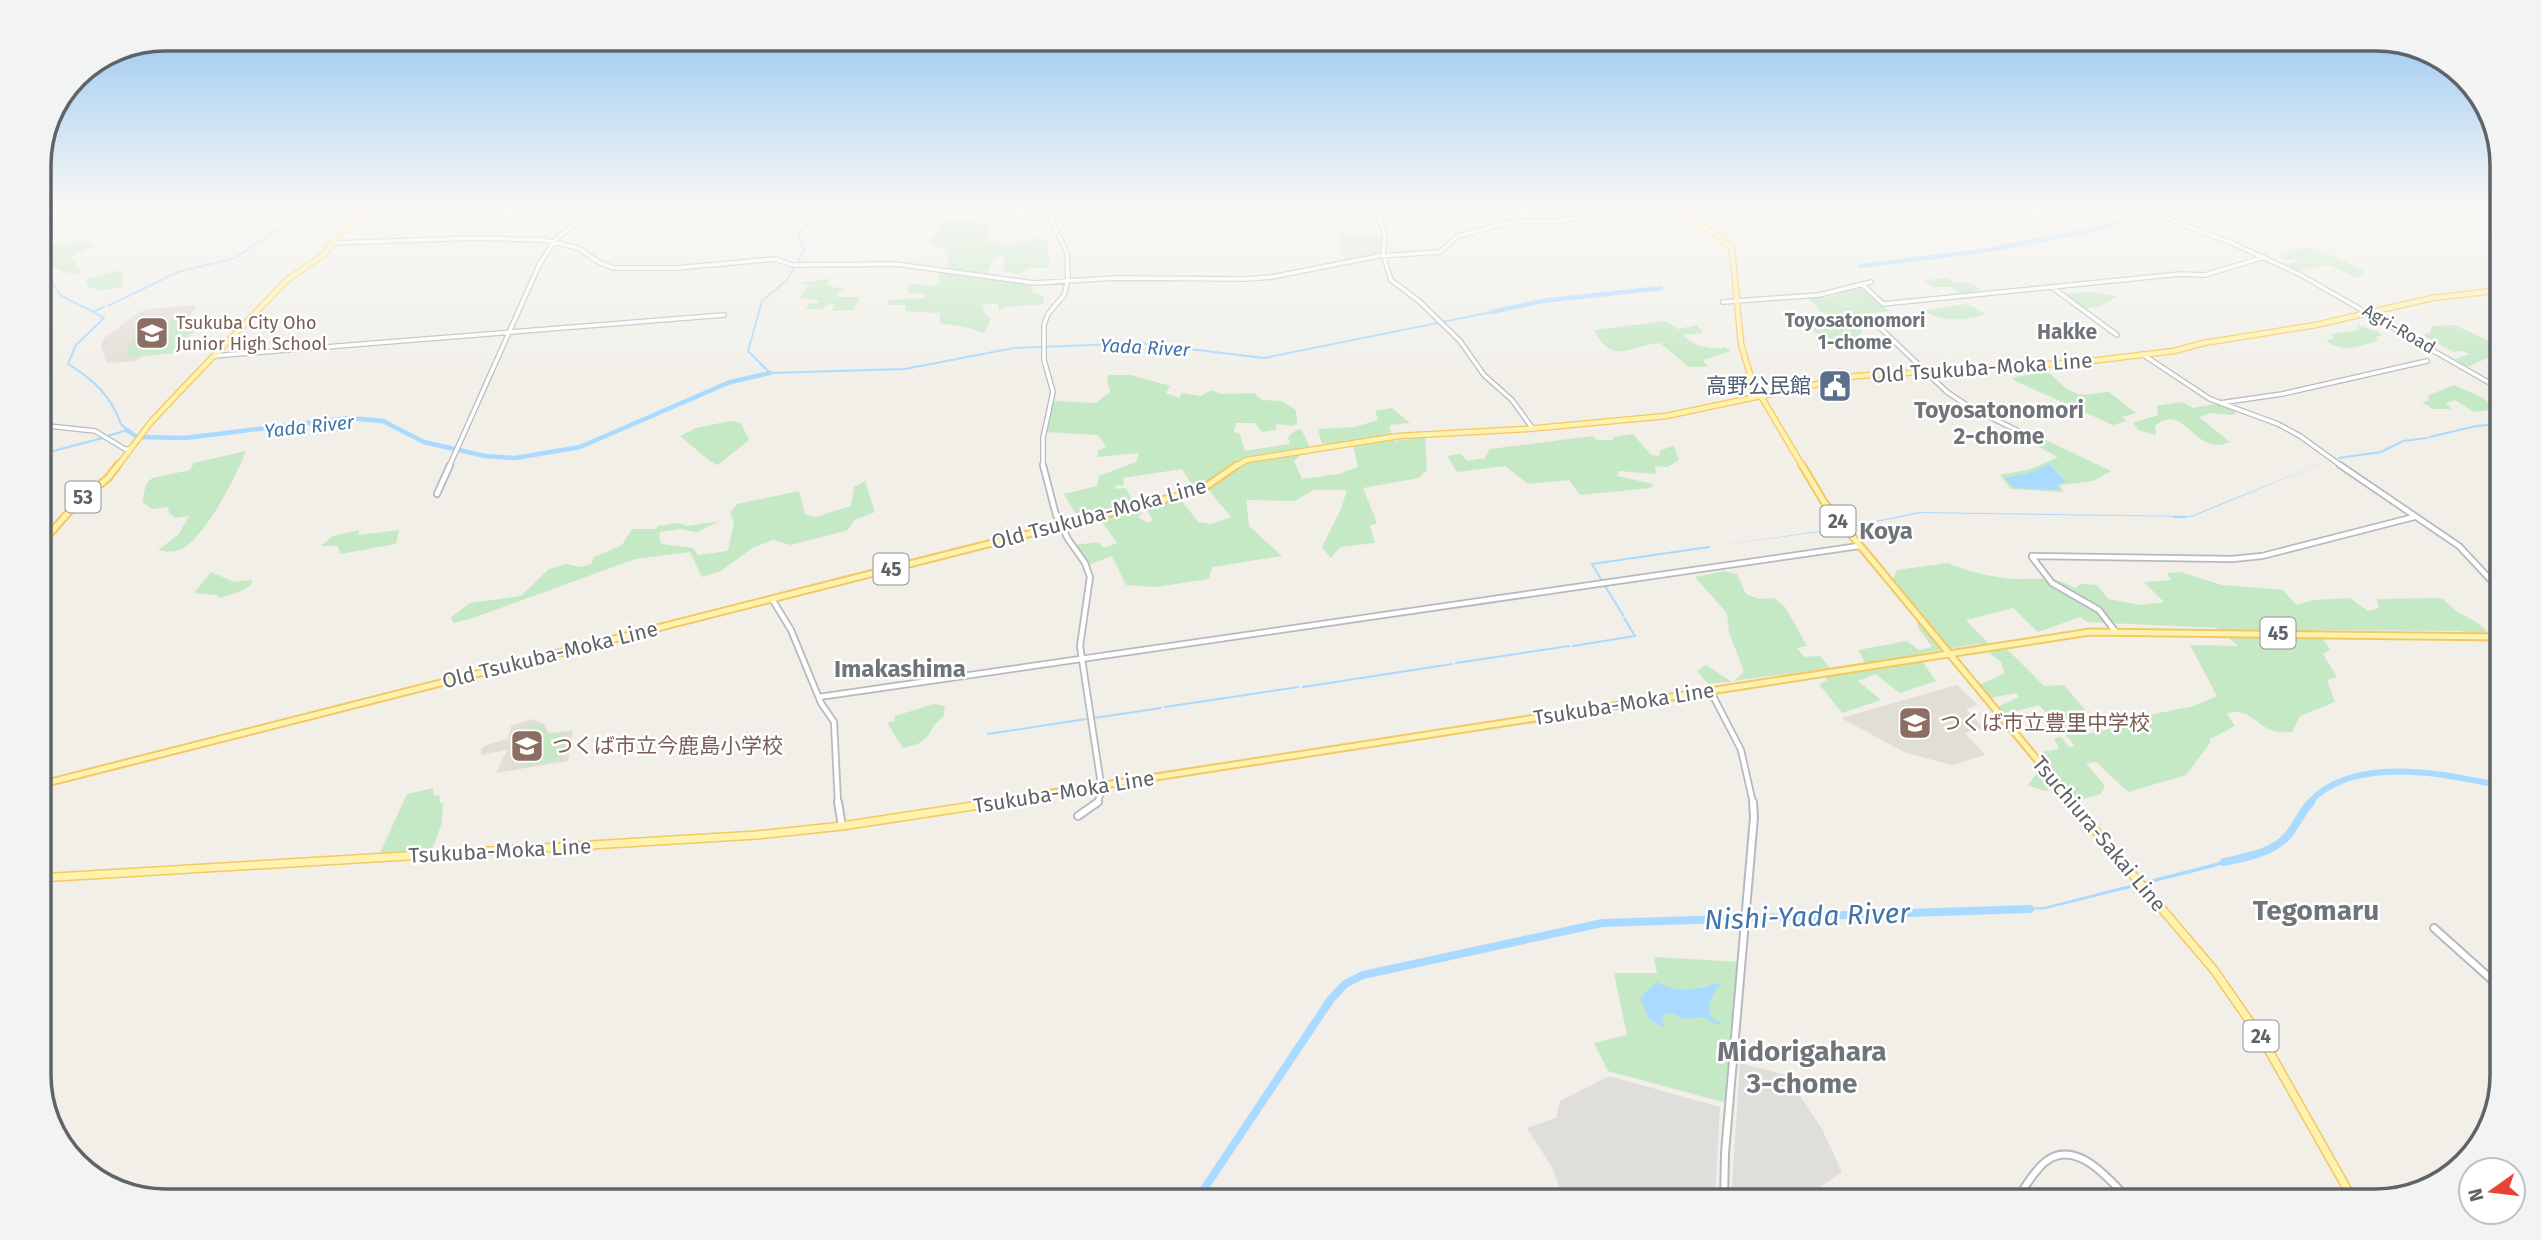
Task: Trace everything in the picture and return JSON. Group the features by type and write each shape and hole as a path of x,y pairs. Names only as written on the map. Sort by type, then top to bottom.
{"main road":[{"name":"53","path":"51,532 75,505 108,478 154,418 213,356 286,281 309,265"},
{"name":"Tsuchiura-Sakai Line","path":"1735,265 1741,344 1752,381 1819,495 2137,880 2207,960 2254,1025 2347,1189"},
{"name":"Old Tsukuba-Moka Line","path":"51,782 1205,489 1236,464 1247,460 1388,437 1533,429 1666,415 1856,376 2082,362 2174,351 2200,344 2316,325 2432,298 2490,291"},
{"name":"Tsukuba-Moka Line","path":"51,877 757,835 842,826 1948,652 2080,634 2115,631 2475,637"},
{"name":"Tsukuba-Moka Line","path":"2080,634 2490,637"}],"street":[{"path":"437,494 539,265"},
{"path":"605,265 614,268 682,268 715,265"},
{"path":"792,265 900,265 1028,283 1122,278 1261,278 1334,265"},
{"path":"1067,265 1068,280 1064,295 1045,320 1045,363 1053,392 1043,438 1043,466 1049,494 1061,526 1085,563 1090,577 1081,631 1081,659 1101,794 1097,803 1079,816"},
{"path":"1386,265 1393,282 1413,296 1462,343 1484,375 1515,403 1533,429"},
{"path":"1862,284 1883,304 2180,274 2205,275 2238,265"},
{"name":"Agri-Road","path":"2279,265 2369,311 2490,383"},
{"path":"1723,302 1826,294 1871,282"},
{"path":"2052,287 2117,335"},
{"path":"213,356 723,315"},
{"path":"1872,320 1922,370 1959,401 2029,436"},
{"path":"2142,354 2220,404 2296,433 2459,546 2490,579"},
{"path":"2220,404 2282,394 2427,362"},
{"path":"51,426 95,431 125,449 130,449"},
{"path":"2115,631 2099,610 2052,583 2032,556 2232,559 2262,556 2415,517"},
{"path":"819,697 1859,546"},
{"path":"772,599 791,630 819,697 834,722 836,788 842,826"},
{"path":"1710,690 1743,750 1752,783 1754,806 1724,1189"},
{"path":"2434,928 2490,978"},
{"path":"2025,1189 2046,1161 2057,1155 2070,1154 2095,1167 2117,1189"}],"shaded area":[{"name":"Tsukuba City Oho Junior High School","path":"197,305 188,318 208,317 174,353 141,357 137,361 108,363 105,359 101,345 104,338 139,312"},
{"name":"つくば市立豊里中学校","path":"1957,685 1978,705 1966,709 1984,728 1965,733 1985,755 1953,765 1906,753 1841,718"},
{"name":"つくば市立今鹿島小学校","path":"532,719 544,724 549,733 573,730 568,761 496,773 507,750 481,755 481,749 508,739 511,726"},
{"path":"1740,1063 1786,1075 1822,1129 1842,1172 1818,1189 1732,1189"},
{"path":"1609,1076 1720,1107 1716,1189 1560,1189 1553,1169 1527,1128 1556,1118 1560,1101"}],"green space":[{"path":"51,265 77,265 81,271 76,275"},
{"path":"991,265 985,276 1032,284 1033,292 1044,296 1043,304 1006,307 999,311 998,303 982,305 986,316 991,319 984,333 939,323 940,313 905,311 906,305 888,305 889,300 925,298 925,293 909,294 908,287 911,284 933,286 940,282 938,277 947,266"},
{"path":"1003,265 1049,265 1049,268 1028,268 1019,274 1003,271"},
{"path":"2286,265 2353,265 2366,271 2358,278 2329,265 2300,270"},
{"path":"122,270 123,286 102,291 89,287 85,279"},
{"path":"1948,278 1955,283 1973,283 1980,290 1959,294 1951,287 1932,287 1924,280"},
{"path":"829,279 828,286 845,289 838,293 837,297 860,297 854,310 832,311 834,304 822,309 806,309 809,304 818,303 819,300 799,298 809,285 801,283"},
{"path":"1859,287 1890,311 1866,314 1872,320 1846,321 1843,325 1849,328 1856,326 1863,332 1858,336 1860,338 1832,340 1810,330 1836,319 1820,311 1809,298 1829,297"},
{"path":"2090,292 2117,296 2101,306 2079,309 2062,294"},
{"path":"1967,304 1986,314 1954,319 1924,311"},
{"path":"188,321 187,324 200,324 170,353 131,357 126,353 143,324"},
{"path":"1666,321 1678,329 1697,325 1703,333 1683,335 1702,346 1725,347 1731,351 1703,360 1708,367 1689,367 1660,343 1616,351 1608,348 1594,330"},
{"path":"2357,325 2379,332 2382,336 2376,336 2378,340 2351,348 2338,347 2326,340 2334,339 2330,334 2359,330"},
{"path":"2455,325 2490,342 2489,357 2468,367 2455,359 2469,354 2454,352 2422,335 2431,332 2431,326"},
{"path":"2035,363 2075,393 2109,392 2136,413 2122,417 2127,421 2113,425 2013,380 2015,377 2033,374 2029,364"},
{"path":"1109,375 1131,375 1170,386 1166,393 1179,398 1182,393 1201,396 1211,390 1221,394 1254,393 1262,400 1281,401 1296,410 1297,423 1293,426 1276,424 1276,430 1262,432 1255,423 1236,423 1234,432 1240,434 1245,451 1290,444 1288,437 1301,429 1310,447 1294,461 1302,479 1339,474 1358,467 1352,441 1322,444 1318,429 1355,427 1378,420 1375,411 1392,408 1410,423 1389,425 1394,441 1425,437 1427,470 1419,478 1363,488 1377,523 1370,526 1375,543 1340,547 1331,558 1322,547 1341,509 1347,490 1313,490 1295,501 1246,500 1249,526 1282,556 1212,567 1209,579 1155,587 1126,585 1112,556 1088,565 1075,545 1098,542 1104,548 1117,543 1099,518 1140,508 1142,513 1138,517 1148,523 1153,520 1144,506 1179,497 1198,522 1211,524 1231,517 1207,488 1195,490 1182,469 1123,478 1124,485 1115,486 1115,489 1126,488 1135,505 1079,520 1064,494 1097,486 1099,476 1136,462 1139,453 1098,457 1098,451 1106,447 1098,435 1044,432 1047,414 1055,401 1096,403 1110,392 1107,379"},
{"path":"2454,385 2483,398 2490,404 2490,410 2474,412 2455,400 2446,403 2451,409 2433,409 2422,402 2430,400 2427,396"},
{"path":"2183,402 2193,408 2217,404 2236,412 2234,415 2212,413 2199,417 2230,442 2218,445 2207,443 2174,420 2165,420 2155,426 2156,435 2138,430 2133,423 2158,415 2157,406"},
{"path":"730,421 741,423 749,440 718,465 680,436 696,428"},
{"path":"1633,434 1651,455 1659,456 1661,450 1674,446 1679,460 1667,467 1655,466 1656,474 1619,471 1617,476 1653,484 1651,488 1580,495 1569,480 1528,484 1505,466 1457,472 1447,456 1461,454 1467,461 1485,458 1490,449 1593,436 1597,440 1613,440 1613,437"},
{"path":"2033,434 2111,471 2093,481 2060,485 2063,492 2011,489 2000,475 2031,469 2058,457 2025,440"},
{"path":"246,451 220,503 203,529 185,547 169,552 158,550 179,534 189,516 176,518 169,513 168,507 152,509 142,502 149,481 152,478 190,470 194,463"},
{"path":"865,481 875,512 854,520 848,530 791,545 773,540 752,548 721,571 702,577 690,552 635,559 453,623 451,617 470,603 521,596 549,569 566,564 581,567 591,564 594,557 622,545 632,529 656,529 658,526 678,523 687,526 720,521 697,532 681,529 660,532 659,539 662,544 693,548 698,555 728,551 734,522 730,513 737,504 799,491 805,515 816,517 851,506 854,487"},
{"path":"359,530 359,535 399,530 396,544 340,554 338,546 321,546 333,536"},
{"path":"1948,563 1999,577 2054,580 2075,588 2081,584 2097,585 2108,599 2141,605 2164,602 2144,582 2171,580 2167,573 2181,572 2222,585 2283,590 2296,605 2313,600 2350,598 2368,611 2379,608 2377,599 2440,598 2487,631 2484,635 2459,631 2316,630 2330,649 2323,654 2337,677 2327,680 2335,702 2300,716 2292,732 2268,729 2240,712 2227,714 2235,726 2210,739 2210,743 2186,775 2128,792 2096,762 2086,763 2105,786 2101,794 2076,801 2065,788 2044,791 2028,785 2039,771 2042,752 2059,749 2054,738 2061,737 2069,747 2075,746 2039,705 2003,714 1996,708 2019,697 2016,693 1990,698 1979,685 2005,673 2001,662 1978,644 1917,654 1936,681 1900,693 1875,674 1858,681 1881,700 1842,713 1819,684 1828,680 1817,670 1734,681 1744,672 1729,632 1727,613 1695,577 1724,571 1737,574 1746,594 1759,599 1774,598 1785,607 1807,646 1797,648 1804,657 1820,656 1835,674 1868,668 1858,650 1907,641 1919,650 1932,647 1918,628 1916,608 1893,579 1897,570","holes":["2013,608 2038,632 2080,617 2088,622 2217,628 2238,646 2190,645 2217,696 2194,706 2149,715 2150,732 2137,723 2087,734 2068,713 2085,710 2064,685 2044,686 2007,649 1995,650 1966,620"]},
{"path":"211,572 234,582 251,580 252,584 244,590 220,598 216,595 194,593"},
{"path":"1706,665 1731,681 1708,684 1697,671"},
{"path":"934,704 945,706 943,717 918,744 903,748 887,723 894,721 895,716"},
{"path":"543,725 547,735 566,733 562,759 526,766 532,726"},
{"path":"433,788 434,796 439,795 440,803 443,803 442,822 432,850 380,853 407,794"},
{"path":"1654,957 1742,962 1730,1104 1608,1071 1594,1043 1627,1035 1614,973 1657,973"}],"water":[{"path":"2339,456 2192,517 1921,513 1842,529 1707,547 1841,528 1919,512 2191,516"},
{"path":"2049,464 2066,482 2056,485 2061,490 2014,488 2005,478 2027,474"},
{"path":"2231,859 2233,861 2211,868 2046,909 2022,908 2044,907"},
{"path":"1657,982 1670,988 1685,990 1721,984 1713,996 1710,1009 1712,1018 1721,1023 1718,1025 1703,1017 1682,1019 1673,1013 1663,1015 1662,1022 1666,1028 1650,1020 1640,998"}],"waterway":[{"path":"108,306 178,272 207,265"},
{"name":"Yada River","path":"796,265 788,279 762,301 748,351 770,373 905,369 1014,348 1139,343 1264,358 1492,312"},
{"name":"Yada River","path":"1860,266 1869,265"},
{"name":"Yada River","path":"51,279 60,295 83,307"},
{"name":"Yada River","path":"1492,312 1542,301 1661,288"},
{"name":"Yada River","path":"84,307 93,312"},
{"path":"93,312 104,307"},
{"name":"Yada River","path":"93,312 104,318 76,345 68,364 100,389 121,424"},
{"name":"Yada River","path":"141,437 185,438 348,418 383,421 424,442 485,456 515,458 580,447 730,382 770,373"},
{"path":"108,436 127,430 122,425"},
{"path":"2430,437 2490,425"},
{"name":"Yada River","path":"127,430 137,437"},
{"path":"53,451 103,438"},
{"path":"2339,458 2381,452 2403,441 2427,438"},
{"path":"2174,517 2186,517"},
{"path":"1602,581 1592,564 1709,547"},
{"path":"1605,586 1623,615"},
{"path":"1573,646 1635,636 1624,618"},
{"path":"1456,663 1569,646"},
{"path":"1303,687 1452,664"},
{"path":"1165,707 1298,687"},
{"path":"1094,718 1161,708"},
{"path":"988,734 1086,719"},
{"name":"Nishi-Yada River","path":"2309,803 2328,788 2350,778 2375,773 2428,773 2490,784"},
{"name":"Nishi-Yada River","path":"2224,862 2276,846 2289,834 2311,802"},
{"name":"Nishi-Yada River","path":"1204,1189 1331,999 1345,984 1363,975 1602,923 2030,909"}],"place":[{"name":"Tsukuba City Oho Junior High School","path":"152,333"},
{"name":"高野公民館","path":"1835,386"},
{"name":"つくば市立豊里中学校","path":"1915,723"},
{"name":"つくば市立今鹿島小学校","path":"527,746"}],"district":[{"name":"Toyosatonomori 1-chome","path":"1855,331"},
{"name":"Hakke","path":"2067,332"},
{"name":"Toyosatonomori 2-chome","path":"1999,423"},
{"name":"Koya","path":"1886,531"},
{"name":"Imakashima","path":"900,669"},
{"name":"Tegomaru","path":"2316,910"},
{"name":"Midorigahara 3-chome","path":"1802,1067"}]}
